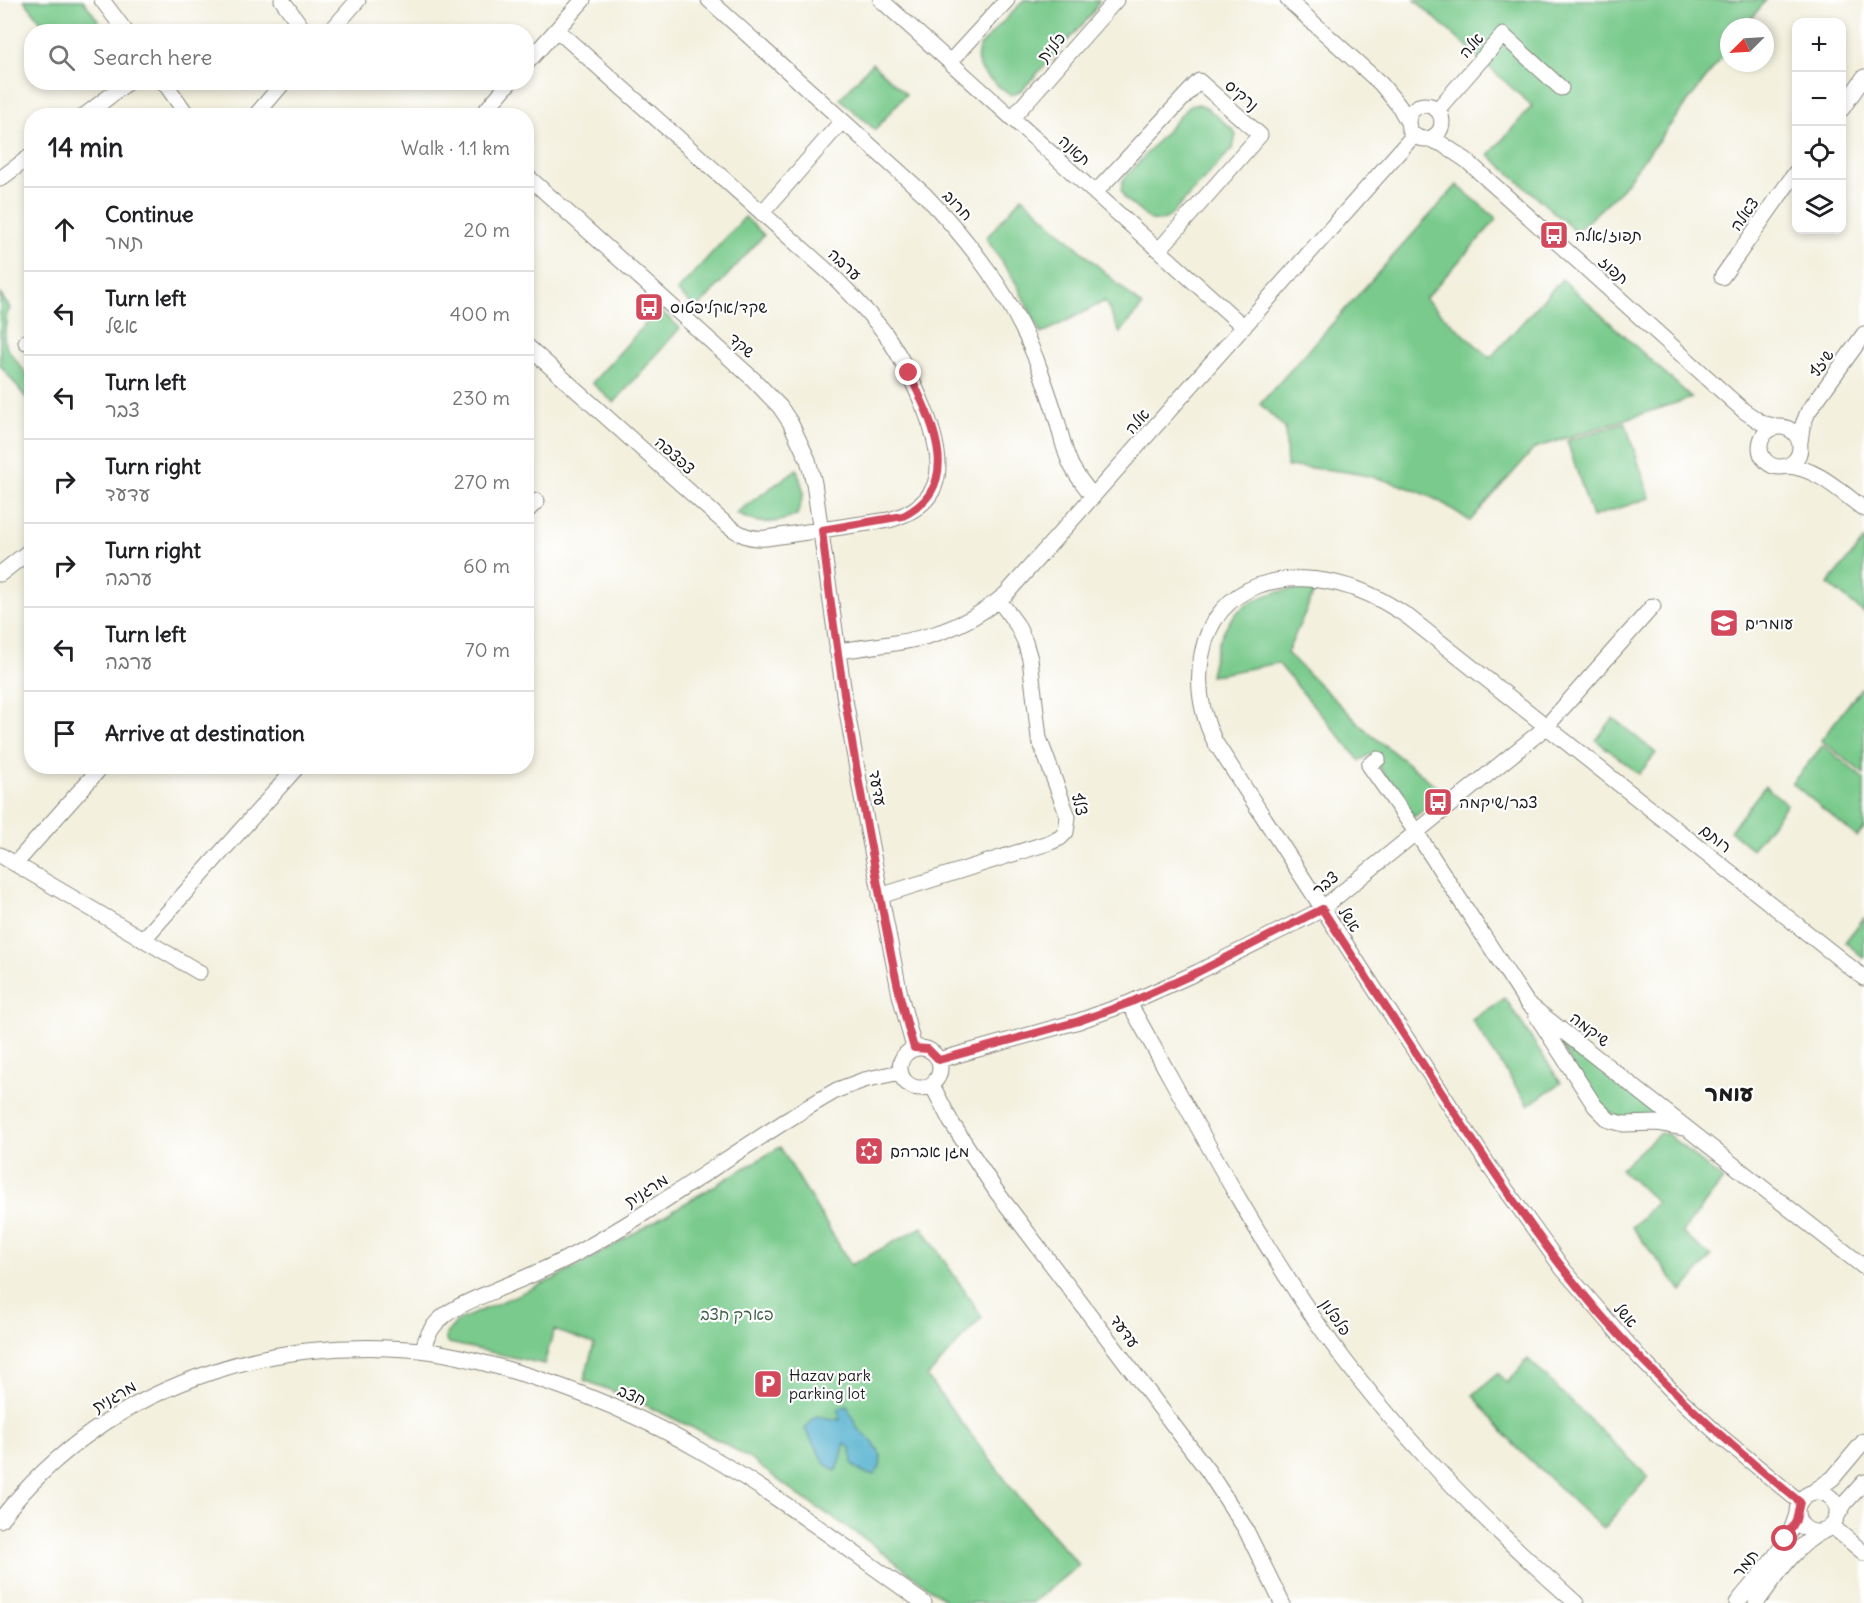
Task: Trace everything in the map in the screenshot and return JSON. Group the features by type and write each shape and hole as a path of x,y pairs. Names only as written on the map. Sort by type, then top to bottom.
{"street":[{"path":"102,0 120,24"},
{"path":"282,0 299,24"},
{"path":"337,24 358,0"},
{"path":"534,55 583,0"},
{"name":"חרוב","path":"709,0 924,195 956,227 982,259 1021,324 1047,389 1068,459 1077,476 1093,497"},
{"name":"תאנה","path":"881,0 1244,327"},
{"path":"950,62 1007,0"},
{"name":"כלנית","path":"1012,118 1116,0"},
{"path":"1288,0 1381,84 1399,106 1419,138 1429,139 1438,134 1440,116 1431,106 1406,100 1381,84"},
{"name":"ערבה","path":"557,30 841,284 885,334 898,353 919,394 936,442 939,463 937,482 932,493 915,510 889,520 822,530"},
{"name":"אלה","path":"1440,116 1503,35 1561,88"},
{"path":"1846,103 1864,77"},
{"name":"נרקיס","path":"1095,193 1199,81 1260,135 1159,250"},
{"path":"94,108 118,90"},
{"path":"170,90 183,108"},
{"path":"262,108 277,90"},
{"path":"488,108 503,90"},
{"path":"1411,128 1413,110 1422,105"},
{"name":"תפוז","path":"1440,116 1450,140 1466,160"},
{"path":"762,213 842,121"},
{"name":"אלה","path":"837,651 907,642 935,635 969,621 999,600 1020,580 1244,327 1411,128"},
{"name":"תפוז","path":"1429,139 1447,147 1466,160 1739,407 1758,421 1779,426"},
{"path":"0,179 24,161"},
{"name":"צאלה","path":"1722,278 1792,179"},
{"name":"שקד","path":"534,182 753,379 780,407 800,440 808,460 822,530"},
{"name":"שיזף","path":"1800,444 1802,427 1808,412 1864,334"},
{"name":"צפצפה","path":"534,352 735,531 746,537 759,539 822,530"},
{"name":"תפוז","path":"1739,407 1751,425 1760,446"},
{"name":"שיזף","path":"1779,426 1795,421 1808,412"},
{"path":"1820,477 1806,460 1794,432 1779,426 1766,433 1760,446 1762,455 1769,464 1801,468 1820,477 1864,509"},
{"path":"1786,466 1798,457 1800,444"},
{"name":"עדעד","path":"822,530 837,651 880,897 901,1002 914,1048"},
{"path":"0,574 24,555"},
{"name":"אשל","path":"1546,727 1407,616 1365,592 1336,583 1295,578 1258,585 1230,601 1214,619 1204,642 1199,680 1203,714 1222,756 1489,1166 1563,1269 1679,1398 1751,1462 1804,1502"},
{"name":"צלף","path":"880,897 1051,842 1064,835 1068,828 1068,817 1037,731 1028,650 1017,625 999,600"},
{"name":"צבר","path":"939,1060 1079,1021 1129,1003 1198,972 1322,909 1546,727 1653,606"},
{"name":"רותם","path":"1546,727 1864,978"},
{"name":"שיקמה","path":"1378,759 1369,765 1416,832 1527,1003 1864,1267"},
{"path":"15,864 95,774"},
{"path":"143,940 291,774"},
{"path":"0,855 199,972"},
{"name":"פלפלון","path":"1129,1003 1247,1214 1294,1288 1344,1359 1445,1479 1511,1544 1576,1603"},
{"path":"1527,1003 1595,1106 1604,1116 1619,1124 1664,1123 1689,1130"},
{"path":"914,1048 928,1049 939,1060 939,1075 932,1084 925,1088 913,1087 904,1080 900,1072 903,1057 914,1048"},
{"name":"מרגנית","path":"423,1350 433,1326 449,1311 537,1273 590,1246 837,1090 864,1080 900,1072"},
{"name":"עדעד","path":"932,1084 951,1122 996,1191 1208,1471 1245,1528 1282,1603"},
{"name":"חצב","path":"278,1356 353,1348 423,1350 475,1360 541,1379 606,1403 649,1423 741,1475 924,1603"},
{"name":"מרגנית","path":"0,1520 51,1463 85,1435 130,1406 198,1376 236,1364 278,1356"},
{"name":"תמר","path":"1737,1603 1783,1544 1804,1502 1838,1473 1864,1441"},
{"name":"תמר","path":"1756,1603 1795,1554 1830,1524 1864,1482"},
{"path":"1821,1492 1831,1497 1837,1508 1830,1524 1814,1532 1804,1527 1804,1502 1821,1492"},
{"path":"1830,1524 1864,1553"}],"green space":[{"path":"24,0 83,0 101,24 43,24"},
{"path":"1024,0 1099,1 1092,14 1022,90 1012,95 984,73 978,62 978,54 980,46"},
{"path":"1415,0 1766,0 1752,18 1720,18 1720,60 1619,192 1576,232 1489,155 1532,106"},
{"path":"872,63 906,94 875,130 840,99"},
{"path":"1199,104 1206,107 1233,130 1236,135 1233,148 1169,217 1161,221 1150,220 1124,198 1121,190 1123,180 1186,109 1191,105"},
{"path":"1457,185 1497,219 1425,299 1490,358 1562,279 1692,398 1535,448 1470,521 1435,499 1399,484 1325,469 1287,467 1285,428 1260,404"},
{"path":"1022,197 1142,306 1120,333 1105,301 1041,334 1016,283 986,238"},
{"path":"745,217 764,235 697,309 677,291"},
{"path":"0,294 10,308 7,314 4,339 7,348 24,371 24,395 0,365"},
{"path":"659,309 680,328 614,403 592,383"},
{"path":"1625,422 1650,498 1592,517 1567,441"},
{"path":"797,469 804,493 797,515 781,521 758,522 736,513"},
{"path":"1864,540 1864,613 1828,584"},
{"path":"1297,589 1315,590 1287,653 1369,733 1445,793 1414,817 1370,754 1360,761 1278,663 1210,676 1219,640 1226,626 1236,614 1261,597"},
{"path":"1861,688 1864,691 1864,774 1821,740"},
{"path":"1613,718 1656,753 1639,774 1596,740"},
{"path":"1823,745 1864,779 1864,829 1857,837 1792,783"},
{"path":"1765,786 1787,804 1752,849 1730,831"},
{"path":"1864,918 1864,958 1845,942"},
{"path":"1505,998 1561,1083 1528,1105 1472,1020"},
{"path":"1550,1027 1662,1119 1627,1119 1608,1111 1589,1090"},
{"path":"1660,1133 1667,1134 1723,1180 1682,1233 1711,1256 1682,1292 1632,1227 1657,1202 1620,1169"},
{"name":"פארק חצב","path":"780,1147 851,1265 922,1227 982,1317 927,1377 1017,1495 1079,1565 1032,1603 949,1603 861,1536 724,1443 633,1399 584,1380 594,1344 554,1330 544,1364 449,1343 446,1340 446,1334 457,1321 556,1278"},
{"path":"1528,1359 1648,1477 1603,1529 1513,1444 1473,1395 1498,1373 1507,1383"}],"water":[{"path":"847,1406 858,1429 872,1441 881,1456 880,1467 874,1475 863,1473 852,1464 851,1449 845,1444 836,1471 825,1464 805,1429 816,1416 840,1420 838,1409"}],"place":[{"name":"תפוז/אלה","path":"1554,235"},
{"name":"שקד/אקליפטוס","path":"649,307"},
{"name":"עומרים","path":"1724,623"},
{"name":"צבר/שיקמה","path":"1438,802"},
{"name":"מגן אברהם","path":"869,1151"},
{"name":"Hazav park parking lot","path":"768,1384"}],"district":[{"name":"עומר","path":"1729,1093"}],"route":[{"path":"909,373 928,417 939,457 937,482 932,493 924,503 903,516 822,530 834,633 865,815 904,1015 914,1048 931,1050 939,1060 1098,1014 1177,982 1322,909 1489,1166 1563,1269 1640,1358 1679,1398 1719,1435 1800,1502 1796,1520 1785,1539"}]}
